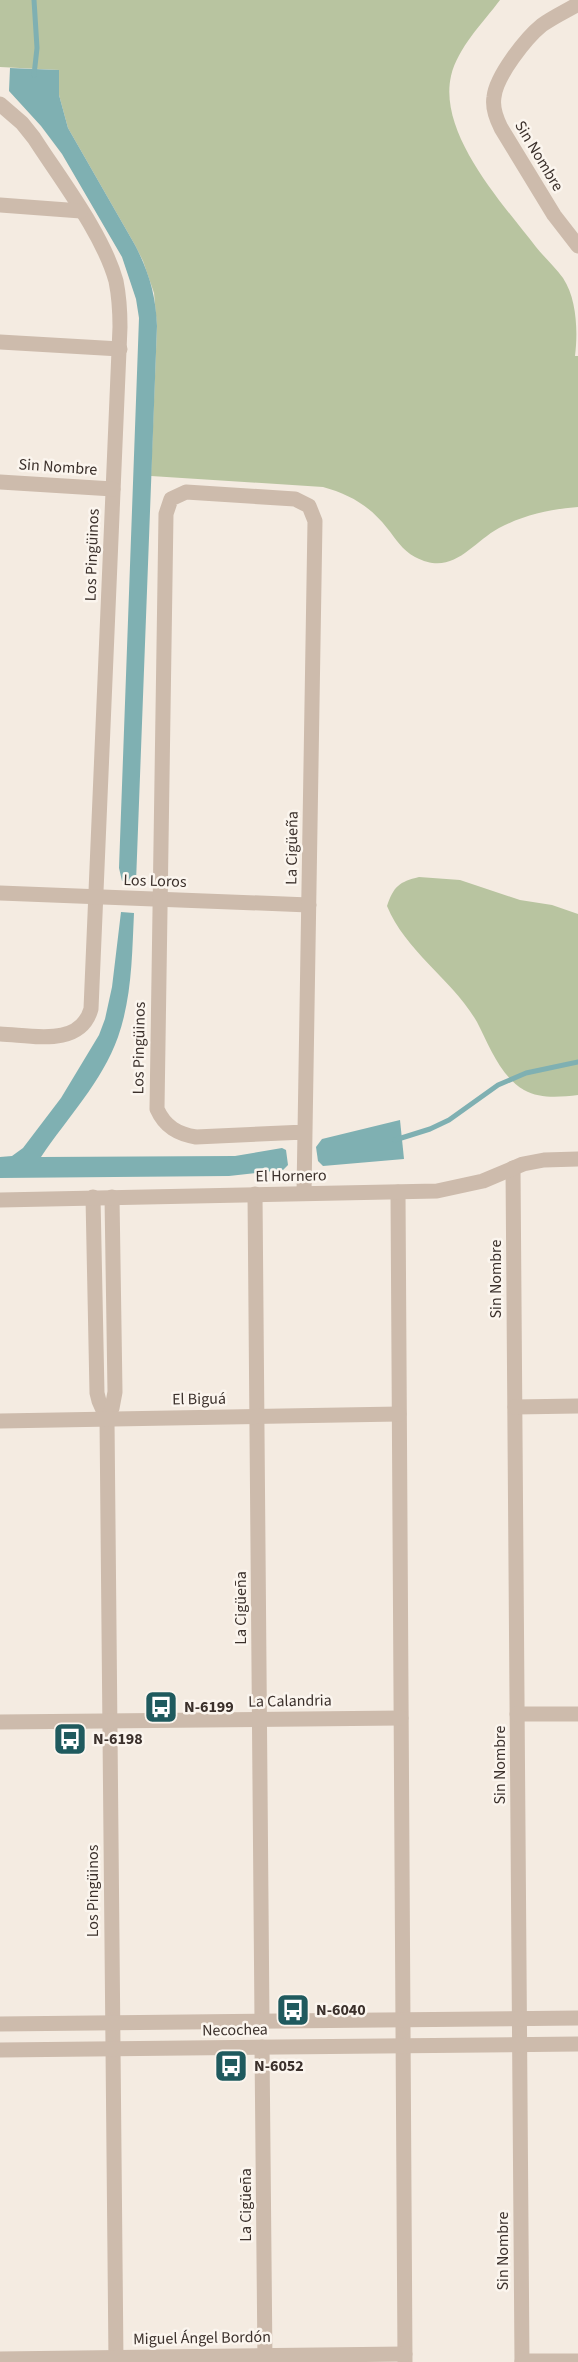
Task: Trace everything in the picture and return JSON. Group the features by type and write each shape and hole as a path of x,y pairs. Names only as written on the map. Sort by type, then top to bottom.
{"street":[{"name":"Sin Nombre","path":"578,4 547,21 533,33 498,83 493,100 501,128 554,215 578,246"},
{"name":"Los Pingüinos","path":"0,1034 57,1036 80,1028 91,1009 120,349 116,283 109,262 81,211 34,138 5,108"},
{"path":"0,205 81,211"},
{"path":"0,342 120,349"},
{"name":"Sin Nombre","path":"0,482 113,489"},
{"name":"La Cigüeña","path":"171,499 186,492 295,499 309,506 315,521 304,1193"},
{"name":"Los Pingüinos","path":"171,499 166,514 156,1101 162,1119 168,1126 177,1132 196,1137 305,1132"},
{"name":"Los Loros","path":"0,893 309,905"},
{"name":"El Hornero","path":"0,1200 437,1191 483,1181 513,1168 544,1160 578,1159"},
{"name":"Sin Nombre","path":"513,1168 522,2362"},
{"path":"398,1192 405,2358"},
{"name":"La Cigüeña","path":"255,1194 262,2021"},
{"name":"Los Pingüinos","path":"93,1197 98,1393 107,1419 116,2360"},
{"name":"Los Pingüinos","path":"107,1419 115,1392 112,1197"},
{"path":"515,1407 578,1406"},
{"name":"El Biguá","path":"0,1421 399,1414"},
{"path":"517,1714 578,1714"},
{"name":"La Calandria","path":"0,1722 401,1718"},
{"name":"Necochea","path":"0,2024 578,2018"},
{"name":"Necochea","path":"0,2050 578,2044"},
{"name":"La Cigüeña","path":"262,2047 265,2359"},
{"name":"Miguel Ángel Bordón","path":"0,2359 405,2358"},
{"path":"522,2362 578,2361"}],"green space":[{"path":"0,0 500,0 459,55 451,76 450,98 454,121 463,144 476,167 568,286 574,306 575,356 578,356 578,507 547,511 518,520 499,528 451,561 440,563 428,562 410,554 366,507 333,490 323,487 151,476 157,326 154,293 135,245 68,128 59,95 59,70 0,67"},
{"path":"419,877 460,880 520,900 552,905 578,914 578,1095 557,1097 530,1093 508,1077 467,1007 417,952 395,922 387,906 398,886"}],"water":[{"path":"10,68 59,70 59,95 68,128 135,245 148,275 155,304 157,326 136,882 122,881 119,868 139,318 136,299 122,257 62,154 41,126 9,91"},
{"path":"121,912 134,913 129,991 123,1022 103,1069 41,1157 235,1156 282,1148 286,1150 288,1165 283,1170 229,1176 0,1178 0,1157 12,1156 23,1148 61,1098 99,1035 112,987"},
{"path":"400,1120 404,1159 323,1166 318,1161 316,1147 322,1139"}],"waterway":[{"path":"34,0 37,48 34,75"},
{"path":"395,1140 430,1129 449,1120 498,1085 526,1073 578,1062"}],"place":[{"name":"N-6199","path":"161,1707"},
{"name":"N-6198","path":"70,1739"},
{"name":"N-6040","path":"293,2010"},
{"name":"N-6052","path":"231,2066"}]}
